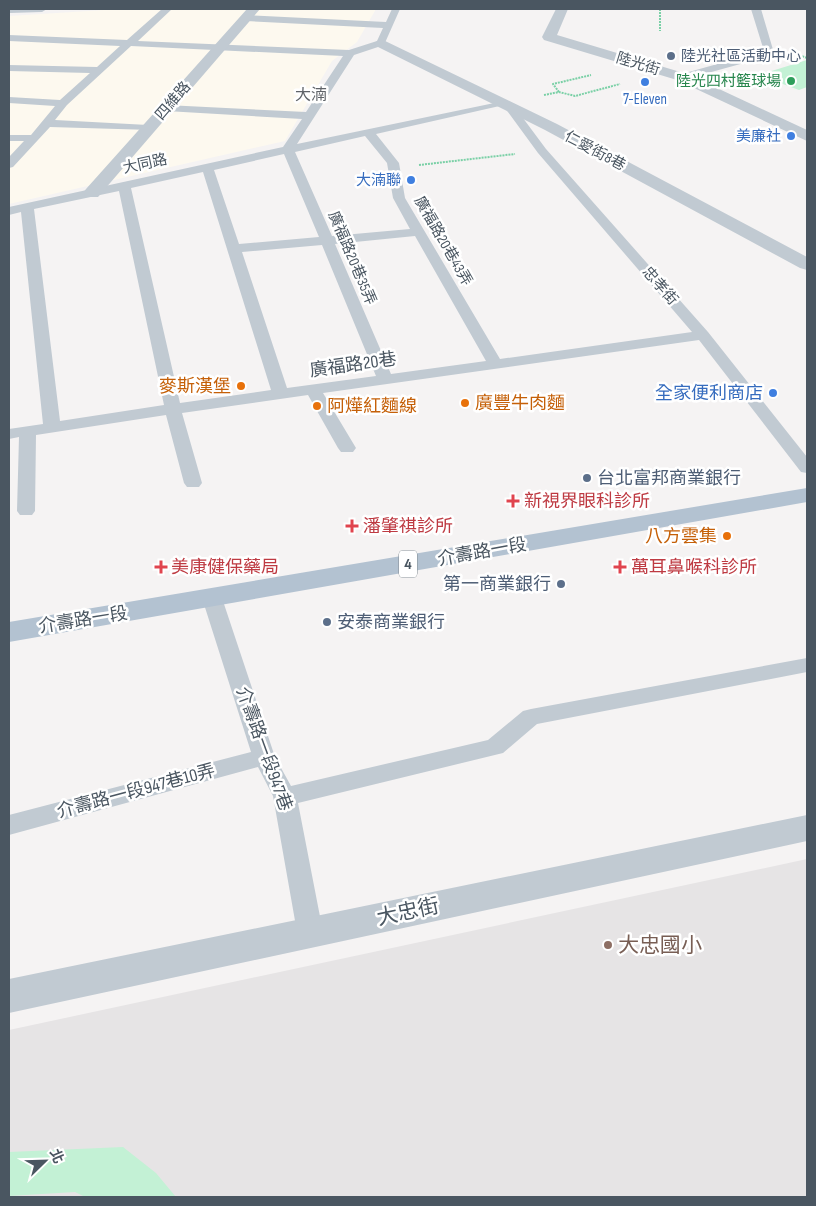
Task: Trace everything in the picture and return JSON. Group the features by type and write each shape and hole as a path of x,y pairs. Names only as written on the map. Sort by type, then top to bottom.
{"main road":[{"name":"介壽路一段","path":"9,632 807,495"}],"street":[{"name":"陸光街","path":"562,9 549,37 682,77 807,136"},
{"name":"四維路","path":"92,192 250,13"},
{"name":"仁愛街8巷","path":"380,43 505,105 807,264"},
{"name":"大忠街","path":"9,996 807,828"}],"lane":[{"path":"9,10 42,9"},
{"path":"9,164 63,103 167,9"},
{"path":"9,38 350,53 380,43 396,9"},
{"path":"682,77 769,53 756,9"},
{"path":"250,13 388,25"},
{"path":"288,149 350,53"},
{"path":"9,68 99,70"},
{"path":"9,100 63,103"},
{"name":"大同路","path":"9,211 288,149 505,105"},
{"name":"忠孝街","path":"505,105 542,151 703,335 807,468"},
{"path":"166,108 310,116"},
{"path":"47,123 148,128"},
{"name":"廣福路20巷43弄","path":"369,132 394,168 400,198 496,365"},
{"path":"9,138 34,138"},
{"name":"廣福路20巷35弄","path":"288,149 386,380"},
{"path":"207,167 281,395"},
{"path":"124,186 173,409 193,483"},
{"path":"27,207 52,428"},
{"path":"234,249 419,232"},
{"name":"廣福路20巷","path":"9,434 173,409 314,391 703,335"},
{"path":"314,391 347,448"},
{"path":"26,511 28,432"},
{"name":"介壽路一段947巷","path":"212,598 264,757 285,796 310,932"},
{"path":"285,796 308,793 494,747 531,717 807,665"},
{"name":"介壽路一段947巷10弄","path":"9,825 264,757"}],"path":[{"path":"660,9 660,31"},
{"path":"505,105 559,92 575,96 623,83 618,76 652,67"},
{"path":"559,92 553,84 596,73"},
{"path":"394,168 542,151"}],"shaded area":[{"path":"120,9 376,9 357,42 332,61 285,141 9,204 9,16"},
{"name":"大忠國小","path":"807,859 807,1197 9,1197 9,1030"}],"green space":[{"name":"陸光四村籃球場","path":"807,60 807,87 799,90 759,75"},
{"path":"123,1147 156,1173 176,1197 85,1197 75,1192 9,1196 9,1152"}],"place":[{"name":"陸光社區活動中心","path":"671,56"},
{"name":"陸光四村籃球場","path":"791,81"},
{"name":"7-Eleven","path":"645,82"},
{"name":"美廉社","path":"791,136"},
{"name":"大湳聯","path":"411,180"},
{"name":"麥斯漢堡","path":"241,386"},
{"name":"全家便利商店","path":"773,393"},
{"name":"廣豐牛肉麵","path":"465,403"},
{"name":"阿燁紅麵線","path":"317,406"},
{"name":"台北富邦商業銀行","path":"587,478"},
{"name":"新視界眼科診所","path":"513,501"},
{"name":"潘肇祺診所","path":"352,526"},
{"name":"八方雲集","path":"727,536"},
{"name":"美康健保藥局","path":"161,567"},
{"name":"萬耳鼻喉科診所","path":"620,567"},
{"name":"第一商業銀行","path":"561,584"},
{"name":"安泰商業銀行","path":"327,622"},
{"name":"大忠國小","path":"608,945"}],"district":[{"name":"大湳","path":"311,95"}]}
